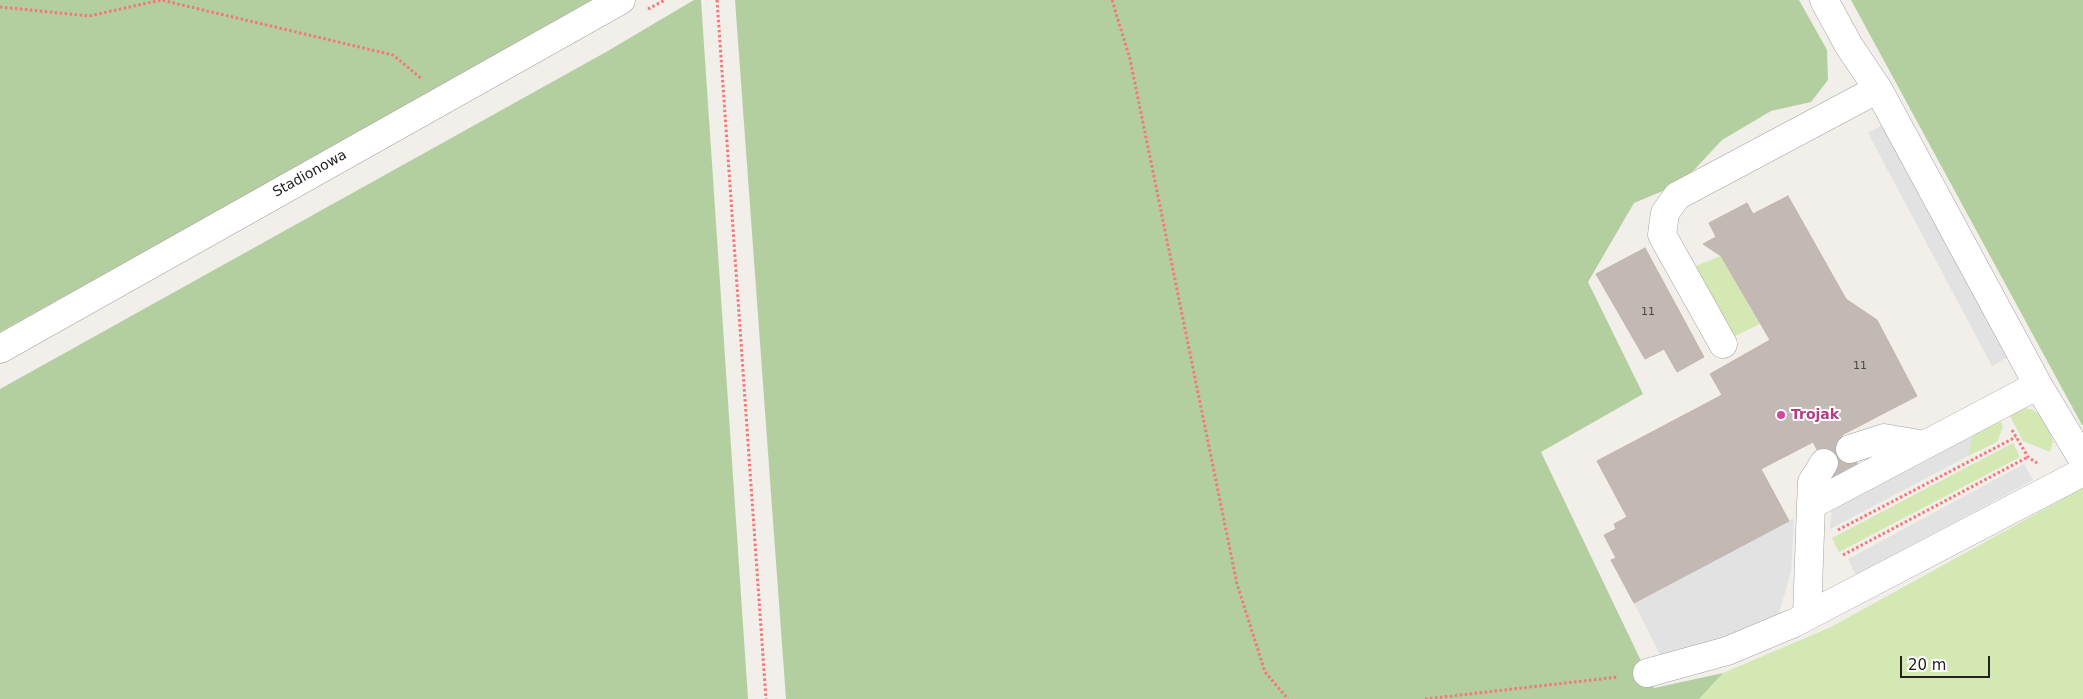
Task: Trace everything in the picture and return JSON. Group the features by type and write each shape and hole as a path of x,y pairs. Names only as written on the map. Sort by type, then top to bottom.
{"street":[{"name":"Stadionowa","path":"0,349 621,0"},
{"path":"1824,0 1849,46 1878,89 2038,385 2083,460"},
{"path":"1723,344 1662,235 1665,213 1677,196 1878,89"},
{"path":"1811,505 2038,385"},
{"path":"1850,449 1884,438 1925,444"},
{"path":"1807,616 1812,482 1824,463"},
{"path":"1647,674 1727,651 1807,616 2083,472"}],"path":[{"path":"0,7 89,16 161,0 393,55 446,98"},
{"path":"717,0 766,699"},
{"path":"1112,0 1130,59 1237,584 1265,672 1288,699"},
{"path":"2007,422 2028,457 2042,466"},
{"path":"1831,533 2016,437"},
{"path":"1843,555 2028,457"},
{"path":"1425,699 1647,674"}],"green space":[{"path":"0,0 595,0 0,332"},
{"path":"694,0 701,0 748,699 0,699 0,389 606,52"},
{"path":"735,0 1799,0 1827,50 1828,80 1811,102 1771,111 1722,140 1682,183 1634,203 1588,282 1643,394 1541,452 1654,688 1723,673 1699,699 786,699"},
{"path":"1851,0 2083,0 2083,425 2082,425"},
{"path":"1721,256 1760,324 1731,338 1693,267"},
{"path":"2021,407 2033,410 2042,417 2050,430 2053,442 2050,452 2023,441 2008,412"},
{"path":"1999,417 2003,427 1997,442 1968,456 1973,430"},
{"path":"2013,443 2020,457 1839,552 1832,538"},
{"path":"2083,488 2083,699 1699,699 1723,673 1831,627"}],"shaded area":[{"path":"1884,124 2008,357 1992,366 1868,133"},
{"path":"1973,430 1968,456 1830,529 1832,504"},
{"path":"2024,464 2033,480 1856,575 1848,559"},
{"path":"1794,518 1791,571 1778,617 1720,640 1661,657 1634,603"}],"building":[{"name":"Trojak","path":"1788,196 1846,299 1877,320 1917,396 1842,435 1858,465 1832,478 1813,442 1761,469 1789,521 1634,603 1611,560 1616,558 1604,535 1616,529 1614,524 1627,517 1597,461 1722,395 1710,374 1770,340 1721,256 1703,244 1716,237 1709,223 1747,203 1753,214"},
{"path":"1645,248 1704,357 1677,372 1664,349 1645,359 1596,274"}],"place":[{"name":"Trojak","path":"1781,415"}]}
